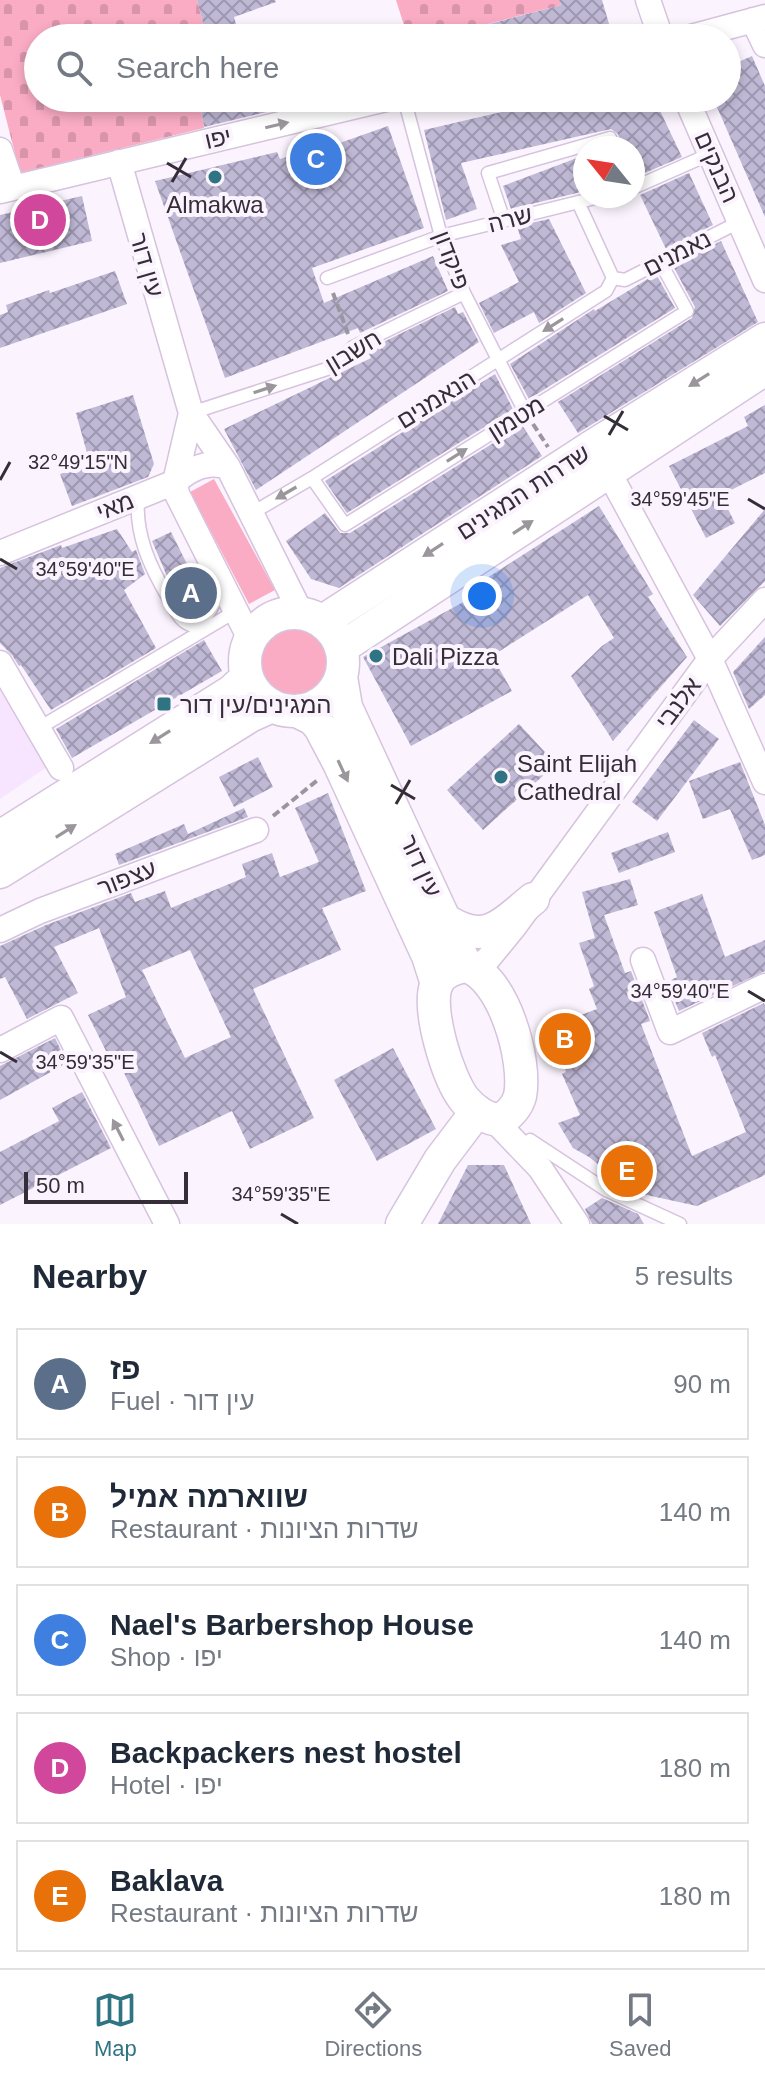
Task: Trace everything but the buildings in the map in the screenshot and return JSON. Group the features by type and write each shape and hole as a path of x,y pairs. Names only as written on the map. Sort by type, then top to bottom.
{"street":[{"path":"648,0 656,24"},
{"path":"759,19 765,45"},
{"name":"יפו","path":"7,190 331,112"},
{"name":"הבנקים","path":"692,112 765,280"},
{"path":"0,150 7,190"},
{"name":"עין דור","path":"119,162 191,413 228,467 312,617"},
{"name":"שדרות המגינים","path":"312,617 765,339"},
{"name":"שדרות המגינים","path":"341,662 608,471 765,369"},
{"name":"עין דור","path":"175,482 191,413"},
{"name":"מאי","path":"0,553 175,482 185,473 205,464 219,463 228,467"},
{"path":"608,471 710,659 765,782"},
{"path":"175,482 183,509 243,625 247,677 253,689 285,709"},
{"name":"אלנבי","path":"470,967 487,960 514,927 710,659 765,600"},
{"path":"0,872 250,716 285,709 312,708 324,701 341,662 335,634 312,617 286,613 271,618 259,627 243,625"},
{"name":"עין דור","path":"341,662 346,707 470,967 489,980 501,1002"},
{"path":"0,663 61,768"},
{"path":"0,837 232,691 247,677"},
{"name":"עין דור","path":"285,709 313,719 320,727 428,956 437,984 436,1020 455,1084"},
{"name":"עצפור","path":"0,930 40,911 256,830"},
{"path":"447,921 463,931 475,934 489,932 533,899"},
{"name":"אלנבי","path":"501,1002 505,959 514,927"},
{"path":"643,960 670,1032 765,986"},
{"path":"437,984 447,972 470,967"},
{"path":"501,1002 519,1062 520,1096 540,1168"},
{"path":"0,1050 61,1018 167,1224"},
{"path":"455,1084 464,1099 540,1168 577,1224"},
{"path":"402,1224 440,1160 452,1123 455,1084"},
{"path":"486,1116 501,1120 509,1115 520,1096"},
{"path":"440,1160 486,1116"}],"lane":[{"name":"פיקדון","path":"408,112 441,236 464,293 525,412"},
{"path":"504,221 488,173 573,149"},
{"path":"645,183 710,154"},
{"name":"שרה","path":"327,278 441,236 573,203"},
{"path":"581,208 613,278"},
{"name":"נאמנים","path":"613,278 625,280 659,260 741,221"},
{"name":"מטמון","path":"312,478 345,525 687,311 659,260"},
{"name":"הנאמנים","path":"252,513 606,291 613,278"},
{"name":"חשבון","path":"191,413 333,367 353,347 464,293"},
{"path":"138,497 137,514 150,567 182,621 194,626 204,619 214,606 221,584"},
{"path":"39,728 243,625"},
{"path":"530,1140 606,1190 680,1224"}],"path":[{"path":"327,278 353,347"},
{"path":"525,412 561,467"},
{"path":"256,830 339,763"}],"shaded area":[{"path":"0,690 47,767 0,799"}],"green space":[{"path":"0,0 197,0 203,24 24,24 24,112 202,112 204,128 20,173 0,95"},
{"path":"396,0 559,0 561,5 488,24 404,24"},
{"path":"214,479 275,590 249,604 190,492"},
{"path":"294,628 319,638 329,663 319,688 294,698 269,688 259,663 269,638"}],"place":[{"name":"Nael's Barbershop House","path":"316,159"},
{"name":"Almakwa","path":"215,177"},
{"name":"Backpackers nest hostel","path":"40,220"},
{"name":"פז","path":"191,593"},
{"name":"Dali Pizza","path":"376,656"},
{"name":"המגינים/עין דור","path":"164,704"},
{"name":"Saint Elijah Cathedral","path":"501,777"},
{"name":"שווארמה אמיל","path":"565,1039"},
{"name":"Baklava","path":"627,1171"}]}
